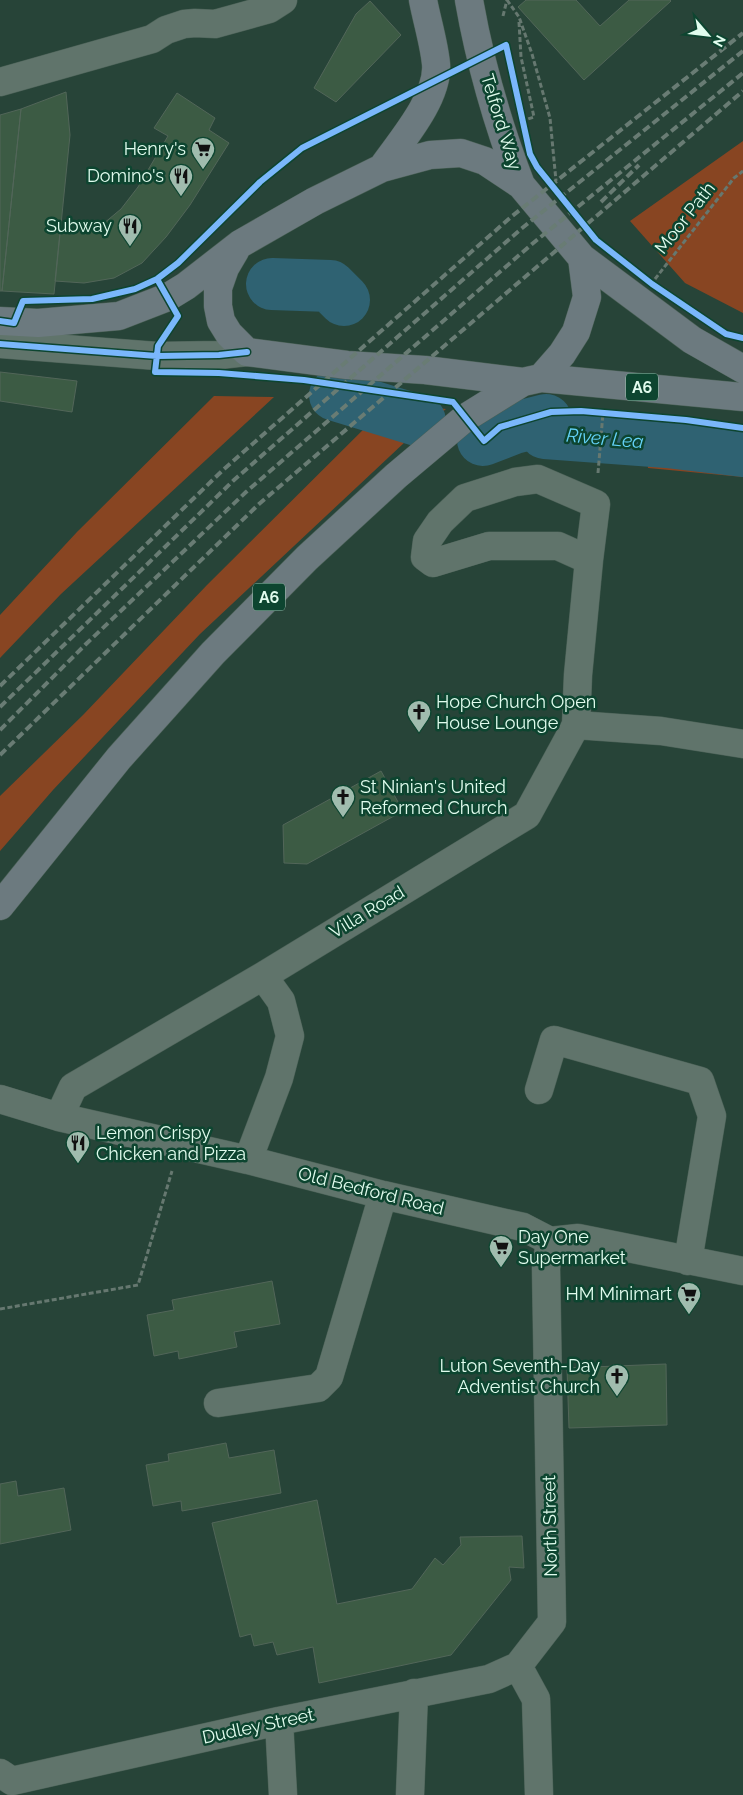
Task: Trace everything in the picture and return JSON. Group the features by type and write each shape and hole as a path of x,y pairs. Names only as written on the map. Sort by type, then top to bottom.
{"highway":[{"path":"382,168 417,120 430,94 436,66 423,0"},
{"name":"Telford Way","path":"469,0 492,101 504,141 534,182"},
{"path":"0,321 38,323 119,316 168,297 186,286 240,244 315,201 382,168 430,155 460,153 485,161 534,182 582,258 692,340 743,369"},
{"path":"240,244 225,268 218,288 218,306 221,321 228,334 247,352 347,365 532,380 562,354 576,332 587,297 582,258"},
{"name":"A6","path":"0,906 119,758 213,653 307,558 396,476 465,418 532,380 743,397"}],"street":[{"path":"0,82 152,39 166,30 184,24 214,24 269,9 283,0"},
{"path":"0,344 157,356 219,356 247,352"},
{"path":"589,560 558,546 489,546 433,563 425,557 427,541 440,522 465,498 515,482 538,479 596,504 578,675 576,725 661,731 743,744"},
{"name":"Villa Road","path":"59,1117 73,1087 262,976 527,815 576,725"},
{"path":"248,1160 279,1078 290,1036 281,1001 262,976"},
{"path":"539,1090 554,1040 700,1081 712,1116 688,1261"},
{"name":"Old Bedford Road","path":"0,1099 59,1117 248,1160 383,1195 523,1227 550,1241"},
{"path":"218,1403 318,1388 330,1377 383,1195"},
{"path":"550,1241 578,1238 688,1261 743,1270"},
{"name":"North Street","path":"518,1666 552,1622 546,1268 550,1241"},
{"path":"518,1666 536,1699 539,1795"},
{"name":"Dudley Street","path":"8,1783 279,1721 489,1679 518,1666"},
{"path":"410,1795 414,1694"},
{"path":"279,1721 283,1795"}],"path":[{"path":"507,0 519,17 532,54 550,118 556,182"},
{"path":"502,22 507,0"},
{"path":"519,17 520,57 534,117 522,121"},
{"path":"520,111 524,129"},
{"path":"534,182 557,191"},
{"path":"645,279 652,284"},
{"path":"600,454 603,412"},
{"path":"0,1309 138,1285 174,1166"}],"shaded area":[{"path":"743,141 743,313 685,283 630,221"},
{"path":"214,396 274,397 61,594 0,658 0,615 77,532"},
{"path":"390,403 446,409 405,442 200,634 53,790 0,851 0,796 83,715 207,585"},
{"path":"646,450 743,459 743,477 648,468"}],"building":[{"path":"526,0 576,0 600,26 629,0 671,1 584,80 518,7"},
{"path":"370,1 401,35 336,102 314,88 356,14"},
{"path":"66,92 70,135 54,294 2,291 21,109"},
{"path":"177,93 215,118 209,130 229,143 190,205 166,237 142,263 114,278 84,283 55,281 60,232 85,231 103,224 121,209 138,187 168,136 154,128"},
{"path":"21,109 2,291 0,291 0,115"},
{"path":"0,372 77,381 72,412 0,401"},
{"name":"St Ninian's United Reformed Church","path":"381,771 403,811 307,864 284,863 283,825"},
{"path":"272,1281 280,1324 234,1332 237,1347 179,1359 178,1351 154,1356 147,1315 174,1310 172,1300"},
{"name":"Luton Seventh-Day Adventist Church","path":"666,1364 667,1425 569,1428 567,1368"},
{"path":"226,1443 229,1458 274,1450 281,1493 182,1511 181,1501 153,1506 146,1465 169,1461 168,1454"},
{"path":"16,1481 18,1496 64,1488 71,1530 0,1544 0,1484"},
{"path":"317,1500 337,1604 412,1589 435,1558 443,1565 461,1545 460,1537 522,1536 524,1568 509,1567 511,1580 451,1655 319,1683 313,1647 277,1655 273,1642 254,1646 251,1634 240,1637 212,1523"}],"waterway":[{"name":"River Lea","path":"272,284 330,286 344,300"},
{"name":"River Lea","path":"335,395 420,421"},
{"name":"River Lea","path":"483,440 514,428 546,420 545,433 667,442 743,451"}],"railway":[{"path":"0,686 224,469 511,217 743,33"},
{"path":"0,707 234,480 521,229 743,51"},
{"path":"0,730 86,644 246,492 532,244 743,73"},
{"path":"0,755 259,504 743,91"},
{"path":"601,202 639,165"}],"cycle path":[{"path":"0,321 14,323 23,301 92,299 135,289 157,279 178,263 260,182 302,148 506,45 530,154 537,167 596,240 652,284 726,334 743,338"},
{"path":"157,279 178,316 158,346 155,372 219,373 304,380 453,402 484,441 500,427 551,412 581,411 686,420 743,428"},
{"path":"0,344 157,356 219,355 247,352"}],"place":[{"name":"Henry's","path":"203,170"},
{"name":"Domino's","path":"181,197"},
{"name":"Subway","path":"130,247"},
{"name":"Hope Church Open House Lounge","path":"419,733"},
{"name":"St Ninian's United Reformed Church","path":"343,818"},
{"name":"Lemon Crispy Chicken and Pizza","path":"78,1164"},
{"name":"Day One Supermarket","path":"501,1268"},
{"name":"HM Minimart","path":"689,1315"},
{"name":"Luton Seventh-Day Adventist Church","path":"617,1397"}]}
